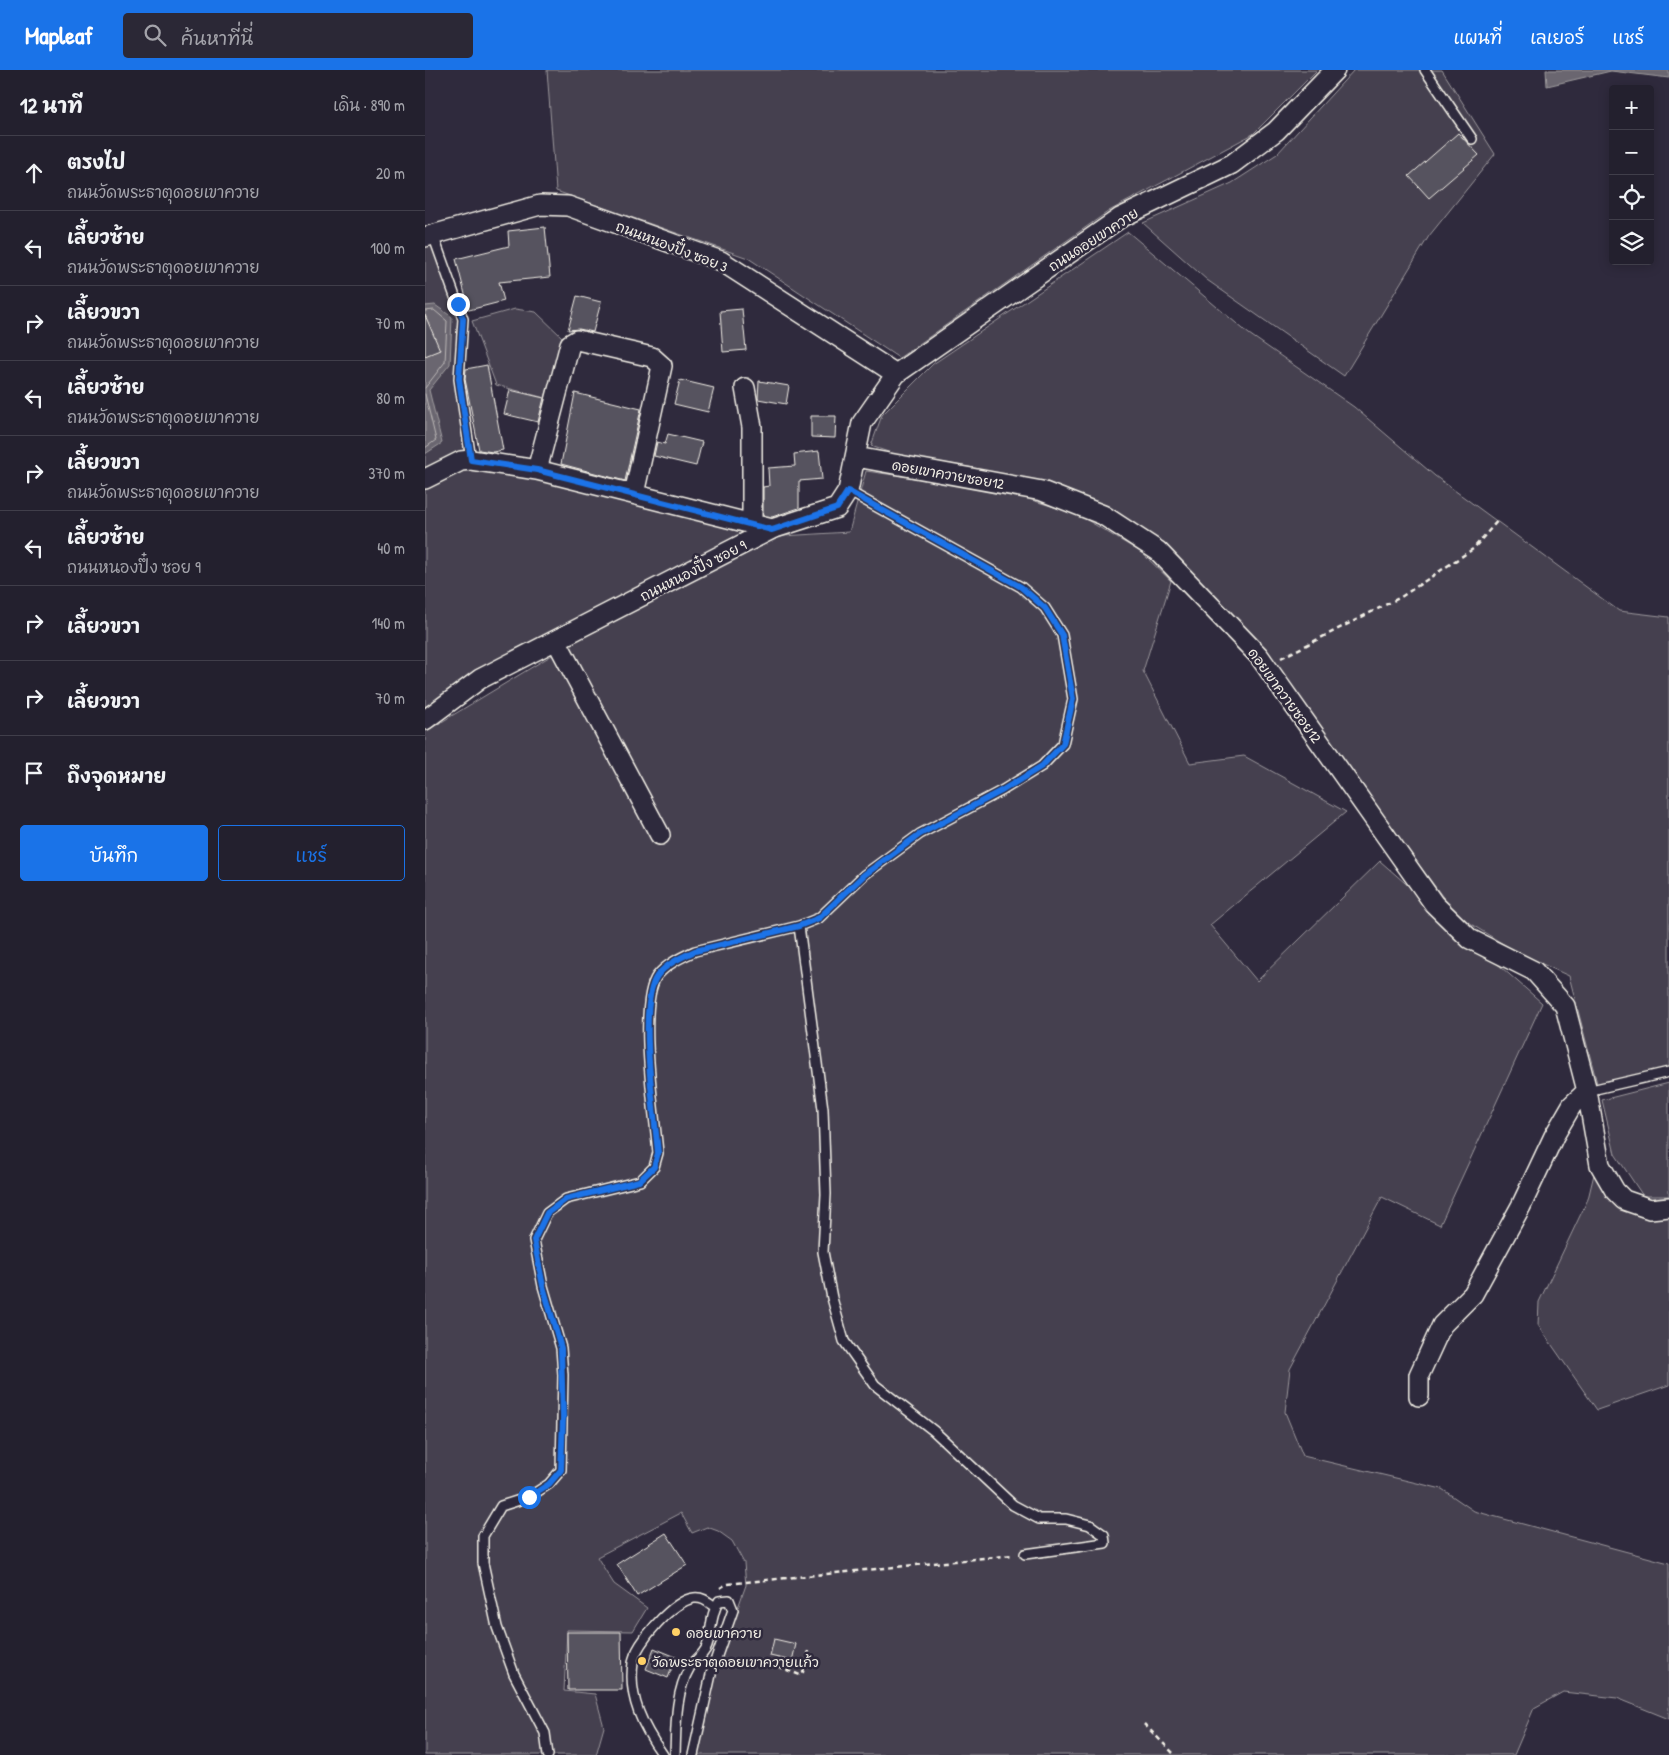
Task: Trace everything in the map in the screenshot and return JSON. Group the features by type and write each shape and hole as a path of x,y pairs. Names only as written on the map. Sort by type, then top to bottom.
{"street":[{"name":"ถนนดอยเขาควาย","path":"896,374 1120,218 1232,164 1276,131 1335,70"},
{"name":"ถนนหนองปึ๋ง ซอย 3","path":"429,236 540,205 567,206 721,261 896,374"},
{"path":"537,470 570,344 577,340 652,357 662,366 635,494"},
{"name":"ถนนหนองปึ๋ง ซอย 9","path":"425,720 480,679 555,640 772,530 837,508 848,491 862,424 896,374"},
{"path":"745,388 752,427 752,524"},
{"name":"ดอยเขาควายซอย12","path":"855,457 1042,491 1103,515 1158,550 1266,666 1434,904 1470,939 1535,971 1565,1006 1587,1092 1601,1165 1615,1191 1624,1200 1650,1209 1669,1207"},
{"path":"425,479 461,461 471,460 537,470 772,530"},
{"path":"555,640 660,835"},
{"path":"1419,1396 1419,1375 1442,1325 1473,1294 1521,1206 1559,1128 1572,1105 1587,1092"}],"lane":[{"path":"1425,70 1472,139"},
{"path":"429,236 463,319 459,379 471,460"},
{"path":"548,1755 545,1733 514,1674 497,1627 483,1562 483,1536 501,1506 529,1497 549,1484 561,1470 563,1375 561,1348 543,1286 534,1240 547,1213 566,1199 639,1181 654,1167 658,1153 648,1025 649,995 657,976 679,958 695,951 799,926 819,918 864,875 920,834 1003,790 1042,766 1063,744 1073,699 1062,635 1045,608 1021,587 848,491"},
{"path":"799,926 823,1109 827,1194 823,1252 832,1298 845,1341 875,1385 934,1431 1013,1505 1039,1519 1066,1519 1090,1525 1104,1535 1105,1542 1025,1554"},
{"path":"1587,1092 1669,1072"},
{"path":"663,1755 650,1737 635,1706 633,1660 661,1619 684,1602 693,1598 702,1598 715,1607"},
{"path":"675,1755 678,1709 685,1679 690,1667 707,1646 715,1607 719,1601 729,1600 733,1610 711,1670 693,1755"}],"path":[{"path":"1266,666 1401,598 1473,549 1499,519"},
{"path":"727,1584 1025,1554"},
{"path":"711,1670 761,1660 800,1675 803,1672 809,1651"},
{"path":"1144,1724 1175,1755"}],"shaded area":[{"path":"547,70 1317,70 1253,134 1109,211 899,358 748,258 556,191"},
{"path":"1354,70 1442,70 1495,154 1429,236 1344,376 1207,280 1143,223 1232,183 1277,154"},
{"path":"1128,232 1249,334 1354,407 1435,476 1619,611 1669,617 1669,1069 1598,1087 1569,976 1518,953 1456,915 1359,783 1187,571 1053,487 974,468 897,455 871,446 882,415 933,364"},
{"path":"436,242 463,319 459,379 470,450 425,470 425,246"},
{"path":"515,309 536,312 563,338 545,398 496,385 472,321"},
{"path":"471,460 772,529 425,720 425,485"},
{"path":"866,471 999,490 1077,514 1142,553 1171,581 1143,671 1190,763 1244,756 1346,812 1210,925 1257,981 1380,861 1542,1003 1440,1225 1382,1197 1290,1369 1285,1412 1303,1456 1442,1489 1474,1511 1669,1563 1669,1719 1617,1698 1563,1692 1534,1708 1514,1755 695,1755 705,1700 746,1585 744,1563 732,1541 718,1531 707,1527 692,1533 681,1513 597,1557 614,1584 647,1608 633,1631 567,1630 564,1691 595,1694 604,1727 596,1755 425,1755 425,732 605,623 704,571 783,536 849,532"},
{"path":"1669,1083 1669,1196 1643,1196 1615,1154 1602,1100"},
{"path":"1596,1166 1607,1196 1669,1216 1669,1385 1597,1410 1538,1325 1539,1302 1588,1199"}],"water":[{"path":"1546,70 1669,70 1669,78 1611,71 1547,86"},
{"path":"435,305 452,317 450,364 429,390 442,443 425,454 425,306"}],"building":[{"path":"1458,133 1479,155 1429,198 1409,176"},
{"path":"545,227 550,277 499,282 504,301 469,310 456,259 509,246 508,231"},
{"path":"577,296 601,302 593,332 579,329 568,330"},
{"path":"742,309 746,350 723,352 720,311"},
{"path":"425,315 440,350 425,356"},
{"path":"487,365 503,450 493,452 479,450 465,379 466,369"},
{"path":"680,380 714,388 708,412 674,404"},
{"path":"759,381 789,386 786,404 758,399"},
{"path":"510,390 544,398 538,422 504,414"},
{"path":"575,393 641,409 625,481 561,464"},
{"path":"811,416 836,416 835,438 811,437"},
{"path":"668,434 702,442 696,466 654,456 657,442 665,444"},
{"path":"819,451 822,479 799,481 799,508 772,517 763,515 763,487 769,486 768,468 795,466 794,454"},
{"path":"666,1533 687,1565 637,1596 617,1564"},
{"path":"567,1632 621,1632 622,1690 568,1690"},
{"path":"774,1639 796,1644 792,1661 770,1656"},
{"path":"654,1648 676,1657 668,1678 646,1669"}],"place":[{"name":"ดอยเขาควาย","path":"676,1632"},
{"name":"วัดพระธาตุดอยเขาควายแก้ว","path":"642,1661"}],"route":[{"path":"458,304 463,319 459,379 471,460 537,470 772,530 837,508 848,491 1021,587 1045,608 1062,635 1073,699 1063,744 1042,766 1003,790 920,834 864,875 819,918 799,926 726,942 695,951 679,958 657,976 649,995 648,1025 658,1153 654,1167 639,1181 566,1199 547,1213 534,1240 543,1286 561,1348 563,1418 561,1470 549,1484 529,1497"}]}
